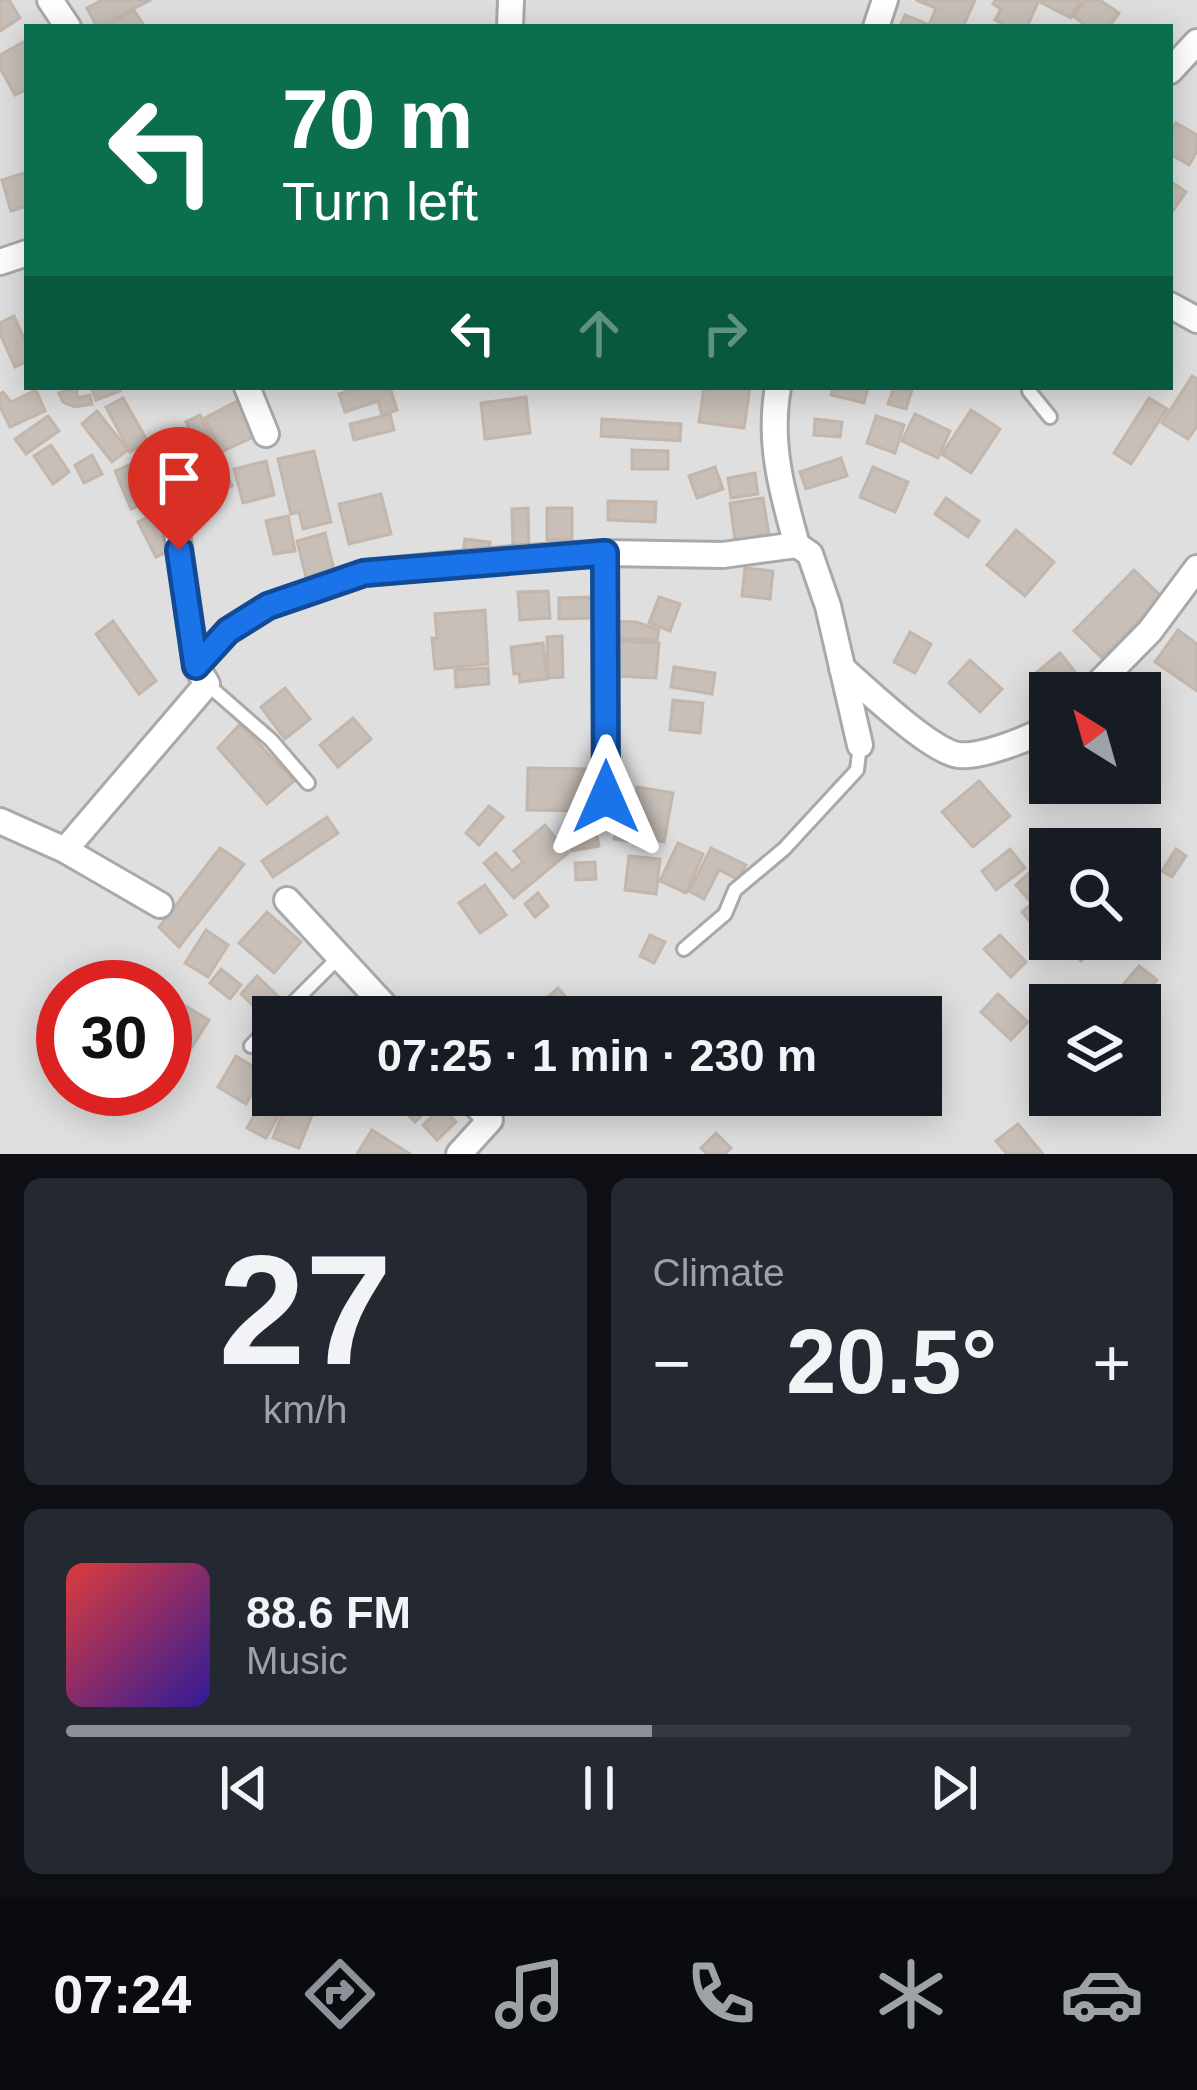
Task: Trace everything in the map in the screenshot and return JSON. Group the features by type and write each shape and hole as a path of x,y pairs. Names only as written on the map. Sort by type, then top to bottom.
{"street":[{"path":"1173,68 1196,44"},
{"path":"248,390 266,434"},
{"path":"777,390 773,415 776,472 797,545 810,554 828,606 860,746"},
{"path":"174,511 201,675"},
{"path":"65,850 201,675 228,631 268,606 364,573 605,553 723,555 797,545"},
{"path":"605,553 606,797"},
{"path":"1109,672 1150,631 1197,568"},
{"path":"842,668 918,734 957,754 1008,746 1029,736"},
{"path":"0,821 65,850 160,905"},
{"path":"287,900 376,996"},
{"path":"459,1154 490,1120 486,1116"}],"lane":[{"path":"1029,390 1050,417"},
{"path":"201,675 271,740 308,783"},
{"path":"685,949 724,914 735,890 784,849 857,770 860,746"},
{"path":"300,996 340,957"}],"shaded area":[{"path":"0,0 1197,0 1197,1154 0,1154"}],"building":[{"path":"0,0 9,0 20,18 0,31"},
{"path":"102,0 151,0 103,24 95,24 87,8"},
{"path":"916,0 975,0 964,24 929,24 936,8"},
{"path":"995,0 1039,0 1028,24 995,20 1001,9 993,4"},
{"path":"1042,0 1081,0 1071,18"},
{"path":"1085,0 1100,0 1119,13 1111,24 1084,24 1073,16"},
{"path":"134,10 143,24 110,24"},
{"path":"905,15 927,24 901,24"},
{"path":"24,42 24,90 15,95 0,68 0,55"},
{"path":"1176,123 1197,135 1197,151 1189,165 1173,156"},
{"path":"24,173 24,207 11,211 2,180"},
{"path":"1173,183 1186,192 1173,211"},
{"path":"14,316 24,338 24,362 15,367 0,334 0,323"},
{"path":"1192,376 1197,379 1197,426 1188,439 1162,423"},
{"path":"36,390 45,411 10,427 0,407 0,394 11,402"},
{"path":"76,390 78,398 90,395 92,404 75,407 63,402 59,393"},
{"path":"92,390 120,391 96,400"},
{"path":"391,390 397,410 382,415 378,401 345,412 339,394"},
{"path":"704,390 750,390 744,428 699,422"},
{"path":"832,390 867,390 864,403 831,395"},
{"path":"893,390 912,390 906,409 888,404"},
{"path":"526,397 530,433 485,439 481,403"},
{"path":"123,398 148,442 130,452 106,407"},
{"path":"1149,398 1167,409 1131,464 1114,453"},
{"path":"241,399 258,435 221,452 205,418"},
{"path":"971,410 1000,429 971,473 942,454"},
{"path":"97,411 128,450 112,462 82,424"},
{"path":"390,414 394,430 354,440 350,424"},
{"path":"915,414 950,431 938,458 902,441"},
{"path":"200,415 216,447 201,454 186,422"},
{"path":"48,416 59,431 26,454 15,439"},
{"path":"876,416 904,425 895,453 867,443"},
{"path":"602,419 681,424 680,441 601,436"},
{"path":"815,419 842,422 840,437 814,435"},
{"path":"51,445 69,472 53,484 34,456"},
{"path":"632,450 668,451 668,469 632,469"},
{"path":"314,451 331,522 303,529 299,512 291,514 278,459"},
{"path":"92,455 102,474 84,483 75,465"},
{"path":"841,458 847,476 806,489 800,472"},
{"path":"221,460 232,486 198,500 188,474"},
{"path":"266,461 274,495 243,503 234,469"},
{"path":"136,462 151,501 131,509 115,471"},
{"path":"171,464 179,496 159,501 152,468"},
{"path":"715,467 723,489 697,498 689,476"},
{"path":"873,467 908,482 895,512 860,497"},
{"path":"755,473 758,494 731,498 728,478"},
{"path":"381,494 391,534 349,544 339,504"},
{"path":"763,498 769,535 735,540 730,503"},
{"path":"946,498 979,521 968,537 935,514"},
{"path":"608,501 656,502 655,522 608,520"},
{"path":"528,508 529,550 513,551 512,509"},
{"path":"547,508 572,508 572,539 547,540"},
{"path":"157,512 175,548 156,557 138,522"},
{"path":"288,516 295,551 274,554 266,521"},
{"path":"1016,530 1054,562 1025,596 987,565"},
{"path":"325,533 334,570 306,577 297,541"},
{"path":"465,539 490,542 488,557 463,554"},
{"path":"745,568 773,571 770,599 742,596"},
{"path":"1134,570 1162,597 1102,658 1074,631"},
{"path":"548,591 550,618 520,620 518,592"},
{"path":"591,597 592,618 559,619 559,598"},
{"path":"659,597 680,604 670,631 649,623"},
{"path":"485,610 488,664 435,669 435,614"},
{"path":"113,621 156,681 139,694 96,634"},
{"path":"610,621 636,622 659,630 657,640 611,638"},
{"path":"1178,630 1197,644 1197,691 1155,662"},
{"path":"910,632 931,644 915,673 894,662"},
{"path":"562,636 563,677 548,678 547,637"},
{"path":"619,641 659,643 656,678 616,676"},
{"path":"543,643 547,679 520,682 519,673 514,674 511,647"},
{"path":"1060,653 1075,672 1037,672"},
{"path":"970,660 1002,689 980,712 949,683"},
{"path":"674,667 715,673 712,694 671,687"},
{"path":"488,668 489,684 456,687 455,670"},
{"path":"285,688 310,719 285,739 261,707"},
{"path":"673,700 703,703 700,733 670,730"},
{"path":"353,718 371,739 338,767 320,745"},
{"path":"240,724 294,781 267,804 218,748"},
{"path":"528,768 592,769 591,811 527,810"},
{"path":"979,781 1010,816 973,847 942,812"},
{"path":"637,787 673,793 664,842 628,835 627,841 614,839 618,824 631,825"},
{"path":"489,806 503,817 479,845 466,833"},
{"path":"327,817 338,833 273,877 262,861"},
{"path":"593,819 599,846 571,851 566,824"},
{"path":"545,825 568,853 514,898 484,863 496,853 512,871 523,862 514,851"},
{"path":"678,843 703,854 686,893 660,881"},
{"path":"220,848 244,864 179,947 159,927"},
{"path":"711,848 746,865 739,880 719,870 704,899 689,891"},
{"path":"1010,849 1025,868 996,890 982,871"},
{"path":"1176,849 1186,856 1172,877 1162,871"},
{"path":"629,856 660,859 656,894 625,890"},
{"path":"595,862 596,879 576,880 575,863"},
{"path":"1029,873 1029,900 1016,885"},
{"path":"485,885 506,915 480,933 459,903"},
{"path":"538,893 548,906 535,917 525,904"},
{"path":"267,912 301,942 274,973 239,943"},
{"path":"206,930 228,945 208,977 187,960"},
{"path":"650,935 665,942 654,963 640,956"},
{"path":"1000,935 1026,962 1011,977 984,949"},
{"path":"1139,966 1157,980 1154,984 1123,984"},
{"path":"221,969 241,985 230,999 210,983"},
{"path":"257,976 278,996 252,996 252,1004 241,994"},
{"path":"998,994 1028,1022 1011,1040 981,1012"},
{"path":"192,1010 209,1020 192,1047"},
{"path":"236,1056 252,1066 252,1094 246,1104 218,1087"},
{"path":"254,1116 278,1116 266,1138 247,1128"},
{"path":"282,1116 312,1116 299,1148 273,1138"},
{"path":"432,1116 450,1116 456,1122 437,1140 423,1125"},
{"path":"1018,1124 1041,1154 1007,1154 996,1141"},
{"path":"372,1130 410,1154 357,1154"},
{"path":"716,1133 731,1148 725,1154 707,1154 701,1148"}],"route":[{"path":"179,550 196,666 228,631 268,606 364,573 605,553 606,797"}]}
